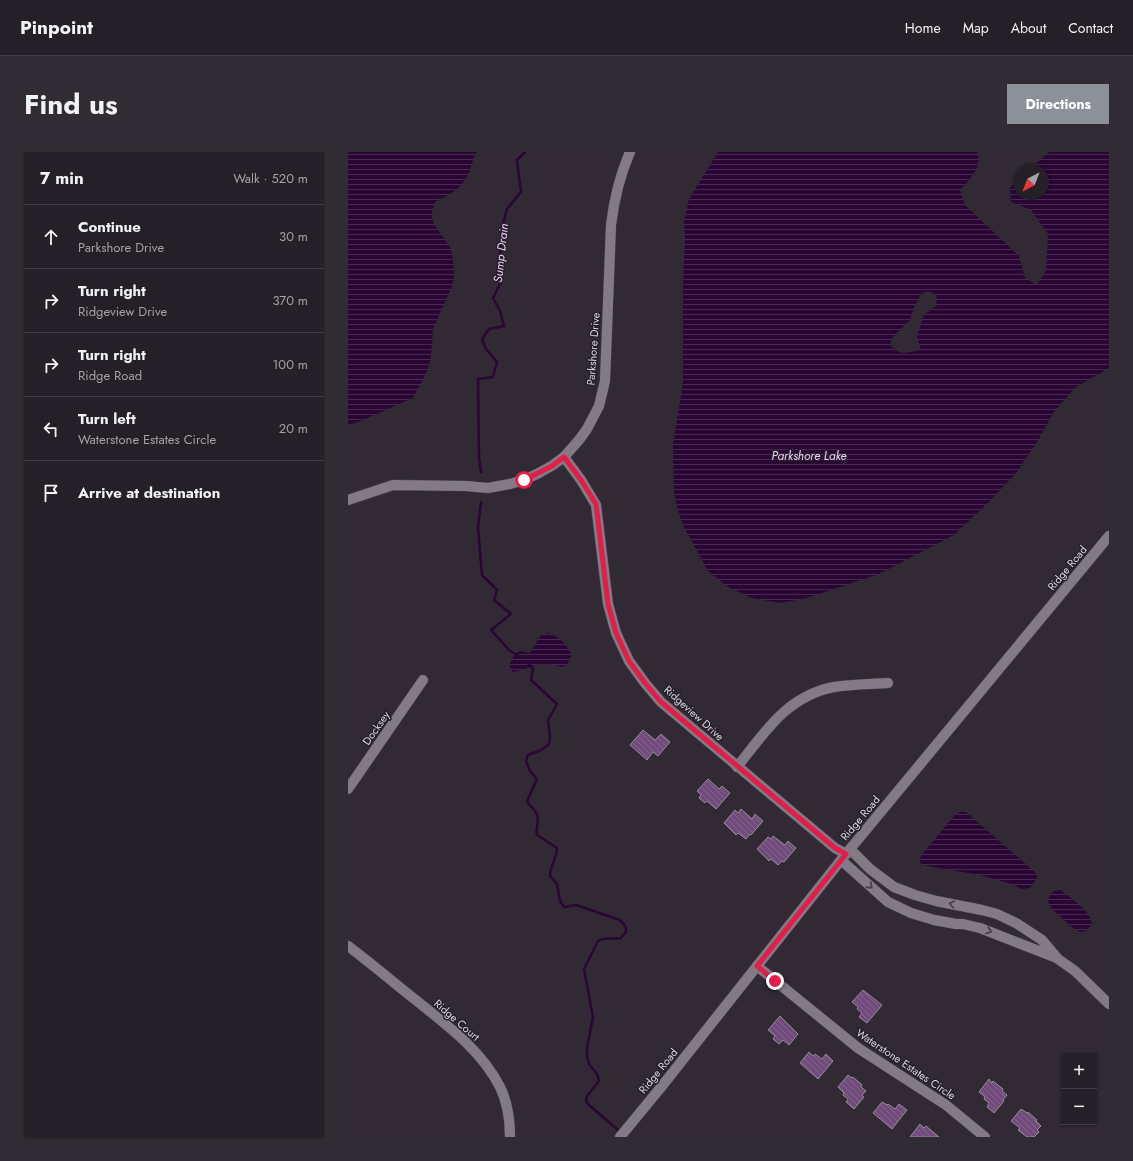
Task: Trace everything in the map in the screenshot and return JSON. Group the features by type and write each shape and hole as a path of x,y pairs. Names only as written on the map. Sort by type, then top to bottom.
{"street":[{"name":"Parkshore Drive","path":"348,500 393,485 466,486 488,488 510,484 524,480 552,466 564,457 579,440 587,429 599,406 604,389 613,204 630,152"},
{"name":"Ridgeview Drive","path":"564,457 596,504 608,604 616,633 629,661 661,702 835,848 845,854"},
{"name":"Ridge Road","path":"620,1137 845,854 1109,536"},
{"name":"Docksey","path":"348,789 423,680"},
{"path":"737,767 776,720 794,703 810,694 833,687 846,685 888,683"},
{"path":"845,854 870,869 894,887 936,901 967,906 997,914 1016,923 1042,940 1058,958 1075,971 1109,1004"},
{"path":"845,854 888,902 911,914 986,930 1058,958"},
{"path":"963,924 967,906"},
{"name":"Ridge Court","path":"348,946 441,1021 471,1048 488,1068 500,1087 509,1113 510,1137"},
{"name":"Waterstone Estates Circle","path":"757,966 858,1048 946,1105 985,1137"}],"water":[{"path":"348,152 477,152 466,179 455,191 435,202 431,215 435,226 450,247 454,273 453,284 433,329 431,357 427,372 413,398 361,421 348,425"},
{"name":"Parkshore Lake","path":"718,152 977,152 977,168 960,190 965,205 1019,256 1025,278 1037,285 1046,270 1048,234 1031,210 1011,202 1010,188 1013,185 1013,200 1049,200 1049,164 1036,164 1049,152 1109,152 1109,368 1076,387 1054,412 1037,442 1017,472 988,503 954,535 879,574 807,598 780,603 752,598 728,587 708,571 683,525 674,491 673,445 683,382 684,221 689,199","holes":["929,291 937,296 936,306 924,315 917,336 920,347 919,350 903,353 897,351 890,345 892,338 910,320 914,307 922,293"]},
{"path":"549,633 560,639 570,651 572,655 568,663 562,667 541,664 513,672 509,665 515,654 520,651 530,653 541,635"},
{"path":"960,812 966,812 1036,873 1037,878 1030,888 1022,889 1008,883 980,875 927,866 920,863 920,858 923,853 954,816"},
{"path":"1061,890 1080,905 1088,914 1092,924 1086,931 1080,932 1073,928 1052,909 1048,902 1049,897 1054,891"}],"building":[{"path":"643,730 655,740 661,734 670,742 658,756 653,752 647,760 630,745"},
{"path":"708,779 719,789 722,786 730,793 716,809 707,801 705,803 699,798 701,795 697,791"},
{"path":"741,809 752,819 755,814 763,821 746,839 738,833 736,835 724,823 735,810 738,813"},
{"path":"773,836 785,845 788,841 796,848 784,862 782,861 778,865 771,859 769,861 757,849 768,837 771,839"},
{"path":"863,990 882,1005 867,1023 859,1017 862,1013 852,1002"},
{"path":"780,1016 798,1034 789,1045 783,1040 779,1044 773,1039 775,1036 768,1030"},
{"path":"809,1052 813,1056 815,1054 822,1059 826,1054 833,1061 818,1079 800,1063"},
{"path":"848,1075 852,1078 853,1077 862,1085 861,1087 866,1091 862,1095 864,1097 854,1109 846,1102 848,1099 843,1095 844,1093 838,1087"},
{"path":"989,1079 992,1083 993,1081 1003,1089 1002,1091 1007,1095 994,1113 987,1107 989,1103 979,1092"},
{"path":"882,1102 895,1109 899,1104 907,1110 892,1129 873,1113"},
{"path":"1021,1109 1027,1113 1028,1112 1041,1126 1037,1130 1039,1132 1034,1137 1027,1137 1018,1130 1020,1128 1011,1121"},
{"path":"920,1124 924,1128 926,1126 939,1137 910,1137"}],"waterway":[{"name":"Sump Drain","path":"481,472 479,458 478,379 493,377 497,362 486,349 482,339 489,329 504,326 500,311 493,298 500,284 502,228 507,209 521,192 517,160 525,152"},
{"name":"Sump Drain","path":"481,502 478,527 482,575 497,590 494,600 511,614 491,630 510,651 518,655"},
{"name":"Sump Drain","path":"529,664 533,669 531,680 557,704 548,720 550,737 549,744 541,750 528,755 526,761 530,771 537,779 527,801 538,817 537,835 557,848 550,876 557,884 560,901 564,907 576,905 620,920 626,927 626,932 621,938 602,939 598,941 584,969 593,1017 587,1048 587,1056 589,1064 597,1074 599,1081 587,1096 586,1101 618,1130"}],"route":[{"path":"524,480 552,466 564,457 596,504 600,526 601,550 608,604 616,633 629,661 661,702 835,848 846,854 757,966 775,981"}]}
